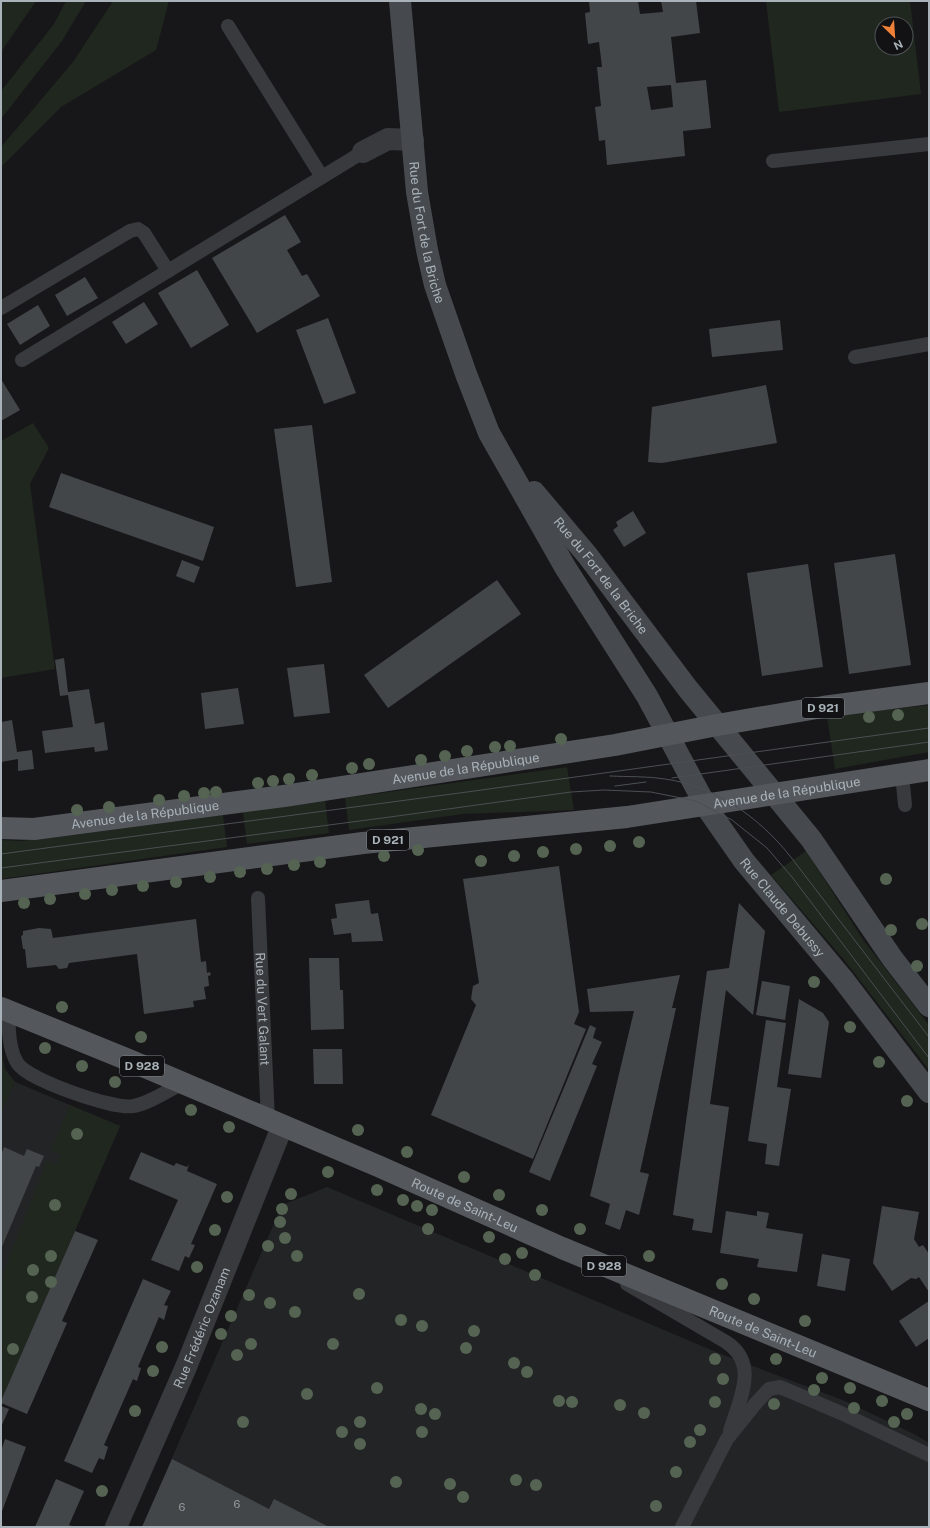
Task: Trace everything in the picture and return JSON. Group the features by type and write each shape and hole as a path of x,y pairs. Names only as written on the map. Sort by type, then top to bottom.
{"main road":[{"name":"Rue du Fort de la Briche","path":"400,1 421,221 435,285 480,412 500,451 565,567 655,710"},
{"name":"Rue du Fort de la Briche","path":"500,451 588,556 717,725"},
{"name":"Avenue de la République","path":"1,828 34,828 284,796 615,746 717,725 929,693"},
{"name":"Rue Claude Debussy","path":"655,710 705,805 744,861 842,978 929,1092"},
{"path":"717,725 811,839 892,958 929,1006"},
{"name":"Avenue de la République","path":"1,892 363,843 607,820 929,770"},
{"name":"Route de Saint-Leu","path":"4,1010 183,1083 378,1166 562,1248 929,1400"}],"street":[{"path":"363,152 388,139 413,140"},
{"name":"Rue Frédéric Ozanam","path":"116,1527 186,1367 275,1123"}],"lane":[{"path":"228,26 322,177"},
{"path":"773,161 929,144"},
{"path":"22,360 363,152"},
{"path":"1,308 130,231 138,229 144,233 168,272"},
{"path":"855,357 929,344"},
{"path":"902,774 905,805"},
{"name":"Rue du Vert Galant","path":"258,898 275,1123"},
{"path":"4,1010 15,1060 19,1066 34,1076 86,1098 117,1106 134,1106 183,1083"},
{"path":"562,1248 670,1309 737,1350 745,1369 746,1379 727,1440 682,1527"},
{"path":"727,1440 764,1394 769,1389 780,1387 841,1413 929,1455"}],"shaded area":[{"path":"1,1 36,1 1,52"},
{"path":"66,1 86,1 62,41 1,119 1,91 54,24"},
{"path":"113,1 169,1 156,50 61,107 1,167 1,147 73,62"},
{"path":"766,1 910,1 912,16 874,16 874,56 914,56 914,35 921,94 779,112"},
{"path":"33,423 49,448 30,484 55,669 1,678 1,441"},
{"path":"929,705 929,752 835,769 827,716"},
{"path":"567,767 574,810 463,814 349,830 345,798"},
{"path":"325,800 329,833 247,844 243,812"},
{"path":"223,815 227,847 1,879 1,840 20,841 59,837"},
{"path":"806,851 864,941 929,1025 929,1070 845,961 771,875"},
{"path":"1,1049 5,1069 15,1082 1,1114"},
{"path":"1,1076 120,1126 1,1402"},
{"path":"70,1105 120,1126 1,1402 1,1279 47,1161 56,1165 61,1155 51,1150"},
{"path":"327,1187 716,1352 845,1401 914,1434 929,1443 929,1527 142,1527 282,1205"}],"building":[{"path":"589,1 638,1 640,14 663,12 661,1 696,1 700,33 671,37 676,83 706,80 711,128 683,131 685,156 607,165 605,140 599,141 595,107 601,106 597,67 602,67 599,42 588,44 585,13 590,12","holes":["671,85 673,107 651,110 647,87"]},
{"path":"285,215 301,242 287,250 302,276 307,274 320,296 257,333 212,258"},
{"path":"197,270 229,325 191,348 158,293"},
{"path":"85,277 98,298 67,316 55,295"},
{"path":"144,302 158,324 126,344 112,322"},
{"path":"38,305 50,326 20,345 7,324"},
{"path":"328,318 356,393 324,404 296,330"},
{"path":"780,320 783,350 712,357 709,329"},
{"path":"1,379 20,410 1,421"},
{"path":"766,385 777,443 662,463 648,462 652,407"},
{"path":"312,425 332,582 296,587 274,429"},
{"path":"61,473 214,527 203,561 49,507"},
{"path":"633,511 646,533 624,547 613,530 618,526 616,522"},
{"path":"895,554 911,665 849,674 834,563"},
{"path":"182,560 200,567 194,583 176,576"},
{"path":"808,564 823,667 762,676 747,573"},
{"path":"497,580 521,614 388,708 364,675"},
{"path":"64,658 68,692 89,689 95,724 104,722 108,750 95,752 94,747 45,753 42,731 73,727 68,695 60,696 55,660"},
{"path":"324,664 330,713 294,717 287,668"},
{"path":"238,688 244,724 205,729 201,693"},
{"path":"12,720 17,752 32,750 34,769 18,771 18,759 1,762 1,722"},
{"path":"559,866 579,1012 574,1024 586,1029 533,1159 431,1115 476,1005 471,999 473,986 479,983 463,879"},
{"path":"369,900 371,914 378,913 383,941 352,942 351,933 334,935 331,919 337,918 335,904"},
{"path":"739,903 765,931 753,1015 726,990 710,1104 729,1107 712,1233 692,1230 694,1219 673,1215 707,971 729,968"},
{"path":"196,919 201,962 206,961 207,973 210,972 211,975 208,976 209,986 204,987 206,999 193,1001 194,1007 144,1014 137,954 69,963 67,968 59,969 56,965 27,968 25,949 23,949 21,936 23,935 23,931 39,928 51,929 53,938"},
{"path":"309,958 339,958 340,990 343,990 344,1029 311,1030"},
{"path":"680,975 672,1008 676,1008 640,1172 649,1174 639,1215 626,1210 620,1230 605,1224 610,1204 590,1196 634,1011 590,1012 587,989"},
{"path":"762,981 790,986 785,1020 756,1015"},
{"path":"799,999 823,1013 829,1022 821,1078 788,1074"},
{"path":"766,1020 786,1023 777,1087 791,1089 779,1166 765,1164 767,1144 748,1141"},
{"path":"590,1025 596,1028 593,1038 602,1042 592,1064 597,1066 550,1181 529,1172"},
{"path":"313,1049 342,1049 343,1084 314,1084"},
{"path":"4,1147 24,1156 27,1149 44,1156 39,1167 36,1166 1,1249 1,1155"},
{"path":"141,1152 174,1166 176,1163 187,1167 189,1164 187,1171 217,1184 191,1244 195,1245 189,1258 185,1256 179,1271 151,1260 178,1200 129,1179"},
{"path":"882,1206 919,1212 914,1239 919,1247 923,1245 929,1254 929,1292 919,1277 916,1279 911,1278 892,1291 873,1263"},
{"path":"726,1211 757,1216 757,1211 769,1213 766,1228 803,1234 797,1272 757,1267 759,1259 720,1253"},
{"path":"75,1231 98,1240 62,1321 67,1323 27,1414 1,1403 1,1401"},
{"path":"822,1254 850,1259 845,1291 817,1286"},
{"path":"143,1279 171,1291 164,1305 168,1306 164,1320 159,1317 138,1367 141,1368 137,1381 133,1379 104,1445 108,1447 104,1460 99,1458 92,1473 64,1461"},
{"path":"929,1301 929,1338 916,1347 899,1321"},
{"path":"1,1406 9,1409 1,1427"},
{"path":"5,1439 26,1447 1,1514 1,1451"},
{"path":"172,1459 269,1509 274,1499 329,1527 142,1527"},
{"path":"56,1479 84,1491 69,1525 74,1527 35,1527"}],"tram line":[{"path":"1,854 467,792 929,728"},
{"path":"672,778 929,742"},
{"path":"610,776 651,777 701,788 718,796 750,816 764,828 790,856 929,1037"},
{"path":"615,786 646,782"},
{"path":"1,868 571,792 604,790 651,792 696,801 732,820 767,848 792,877 929,1058"}]}
